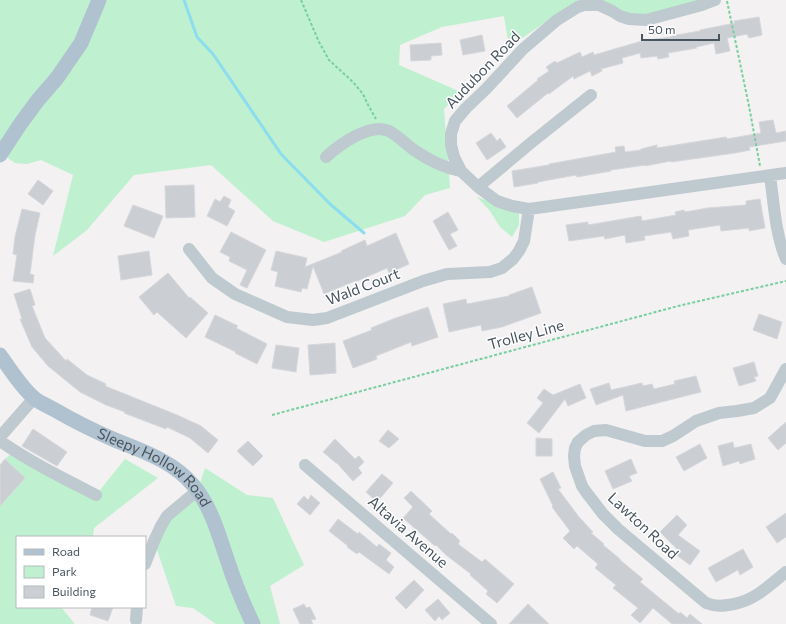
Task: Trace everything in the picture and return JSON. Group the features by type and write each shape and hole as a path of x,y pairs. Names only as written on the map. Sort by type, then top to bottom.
{"main road":[{"path":"0,155 21,123 57,78 81,43 99,0"},
{"name":"Sleepy Hollow Road","path":"0,355 22,385 34,398 75,422 165,462 180,472 192,483 203,497 212,515 236,585 253,624"}],"street":[{"name":"Audubon Road","path":"715,0 646,20 629,19 599,5 584,5 578,7 557,20 524,49 455,121 451,134 451,145 454,157 461,171 478,187 497,201 512,206 529,209 786,173"},
{"path":"478,187 591,95"},
{"path":"326,157 349,139 373,130 381,130 388,131 415,151 434,161 453,170 461,171"},
{"path":"766,176 782,248 786,259"},
{"name":"Wald Court","path":"189,249 212,278 234,294 287,317 312,320 327,318 423,281 447,274 490,272 502,268 519,252 524,241 529,209"},
{"name":"Lawton Road","path":"786,369 770,398 754,408 719,413 696,421 673,436 662,441 645,441 606,430 594,431 586,435 578,442 575,448 574,466 582,486 603,514 618,529 706,603 723,606 749,600 758,595 786,572"},
{"path":"0,437 34,398"},
{"path":"0,441 45,469 96,495"},
{"name":"Altavia Avenue","path":"305,465 491,624"},
{"path":"146,561 156,536 167,516 198,490"},
{"path":"136,620 137,608"}],"path":[{"path":"301,0 319,42 329,60 353,82 363,94 378,122 388,131"},
{"path":"726,0 766,176"},
{"name":"Trolley Line","path":"272,415 678,306 786,282"}],"green space":[{"path":"0,0 715,0 646,20 574,3 509,47 504,16 442,27 400,45 399,65 461,92 444,109 450,188 425,195 405,216 324,242 273,221 211,165 134,175 87,230 53,256 73,175 41,160 27,164 15,163 1,153 0,154"},
{"path":"477,197 519,212 519,225 512,237 500,227 490,211"},
{"path":"14,451 96,495 125,459 158,478 94,528 93,536 16,536 16,608 62,608 74,624 0,624 0,506 25,478 5,459"},
{"path":"205,468 247,495 273,498 304,565 270,586 280,624 216,624 193,608 176,606 154,541 161,526 198,490"}],"building":[{"path":"759,17 762,35 749,38 747,34 727,38 730,51 716,54 714,43 696,47 697,48 668,53 669,57 658,59 657,56 641,58 640,53 622,58 623,63 601,69 602,71 592,76 590,71 574,79 573,76 549,94 548,93 517,118 507,106 538,80 537,79 549,71 546,67 555,61 557,63 580,52 582,57 593,52 594,55 642,41 671,37 735,23 734,21"},
{"path":"482,35 485,51 463,55 460,40"},
{"path":"441,43 442,55 431,56 431,60 411,61 410,45"},
{"path":"773,120 776,133 786,131 786,141 749,147 750,150 735,153 611,170 577,177 576,175 514,187 512,171 616,152 615,147 624,146 625,152 641,150 657,145 657,148 761,133 759,122"},
{"path":"491,133 497,141 500,138 506,147 487,160 476,143"},
{"path":"38,180 53,191 43,205 28,194"},
{"path":"194,185 195,217 166,218 165,186"},
{"path":"224,196 231,200 228,207 235,211 227,226 207,216 215,199 220,202"},
{"path":"760,199 765,228 749,231 749,228 721,231 720,225 688,230 689,236 673,239 671,232 644,236 645,240 626,243 625,235 605,239 604,236 569,241 566,225 588,222 588,225 641,216 642,221 676,215 675,212 684,210 685,212 708,208 746,205 746,201"},
{"path":"133,205 163,216 154,238 124,226"},
{"path":"22,209 40,213 35,235 30,274 34,275 33,283 13,281 17,255 13,254 15,237"},
{"path":"448,212 458,230 450,234 457,246 449,250 433,221"},
{"path":"231,232 266,250 247,288 240,285 247,270 229,261 230,257 220,252"},
{"path":"396,233 409,264 389,273 387,268 324,294 313,266 307,289 302,288 301,292 275,286 278,272 271,270 276,251 307,258 305,267 342,252 341,251 365,240 367,246"},
{"path":"149,251 152,275 121,280 118,256"},
{"path":"168,273 189,298 190,297 208,313 186,338 157,312 154,315 139,297"},
{"path":"532,287 541,313 502,327 482,331 481,325 449,332 443,304 466,299 467,304 509,296"},
{"path":"30,289 35,305 32,306 45,338 66,361 67,359 87,375 106,384 105,386 201,426 218,440 208,453 190,438 167,427 166,429 124,413 125,412 106,405 80,392 48,366 32,347 20,319 22,319 14,294"},
{"path":"428,307 438,337 412,346 411,342 376,356 377,359 353,368 343,341 372,330 371,328 393,319"},
{"path":"759,314 782,322 777,339 753,330"},
{"path":"215,315 238,326 236,328 267,344 257,364 205,337"},
{"path":"335,343 336,373 310,375 308,345"},
{"path":"276,345 299,348 296,372 272,368"},
{"path":"754,362 758,376 754,377 756,381 739,386 733,368"},
{"path":"696,376 701,392 626,411 623,395 596,405 590,389 609,383 611,390 642,383 643,386 652,384 654,389 675,384 674,381"},
{"path":"580,384 586,398 568,406 565,399 539,433 527,423 543,403 537,398 544,389 553,395"},
{"path":"786,422 786,443 778,450 768,438"},
{"path":"33,429 67,452 57,466 22,446"},
{"path":"388,430 399,439 389,448 379,441"},
{"path":"536,438 552,439 552,456 536,456"},
{"path":"335,439 355,459 359,456 364,462 358,468 362,473 353,481 337,463 323,452"},
{"path":"248,441 263,456 253,466 237,451"},
{"path":"733,442 734,448 751,444 755,459 740,464 739,461 723,466 718,446"},
{"path":"700,444 707,458 684,471 676,457"},
{"path":"5,459 25,478 0,506 0,465"},
{"path":"631,459 637,473 629,476 632,481 613,489 605,471"},
{"path":"553,472 561,488 558,489 579,517 593,532 591,533 643,579 640,582 679,614 680,612 687,618 690,614 702,624 672,624 653,608 640,623 631,615 638,608 613,588 616,585 595,568 598,564 577,546 574,549 563,538 570,531 552,507 553,506 540,479"},
{"path":"382,474 393,483 377,502 366,492"},
{"path":"411,491 432,511 429,514 460,541 458,544 482,562 485,559 514,584 497,603 486,594 488,591 470,575 471,574 446,555 436,545 435,546 403,518 413,507 404,498"},
{"path":"311,495 320,503 310,515 297,504 304,496 308,500"},
{"path":"786,513 786,537 777,543 766,527"},
{"path":"677,515 687,525 678,535 700,551 690,565 675,554 678,550 660,532"},
{"path":"338,519 358,534 359,532 377,547 379,544 391,553 386,560 394,567 389,574 359,552 357,554 347,547 348,546 329,531"},
{"path":"743,549 753,567 740,575 738,570 716,582 708,568"},
{"path":"414,580 424,590 406,609 395,598"},
{"path":"438,599 450,613 442,620 439,616 435,621 425,610"},
{"path":"304,604 306,608 310,607 316,619 311,620 313,624 300,624 293,609"},
{"path":"528,604 549,624 509,624"},
{"path":"92,608 113,608 108,621 90,615"}],"waterway":[{"path":"184,0 197,37 213,54 281,154 330,204 364,233"}]}
